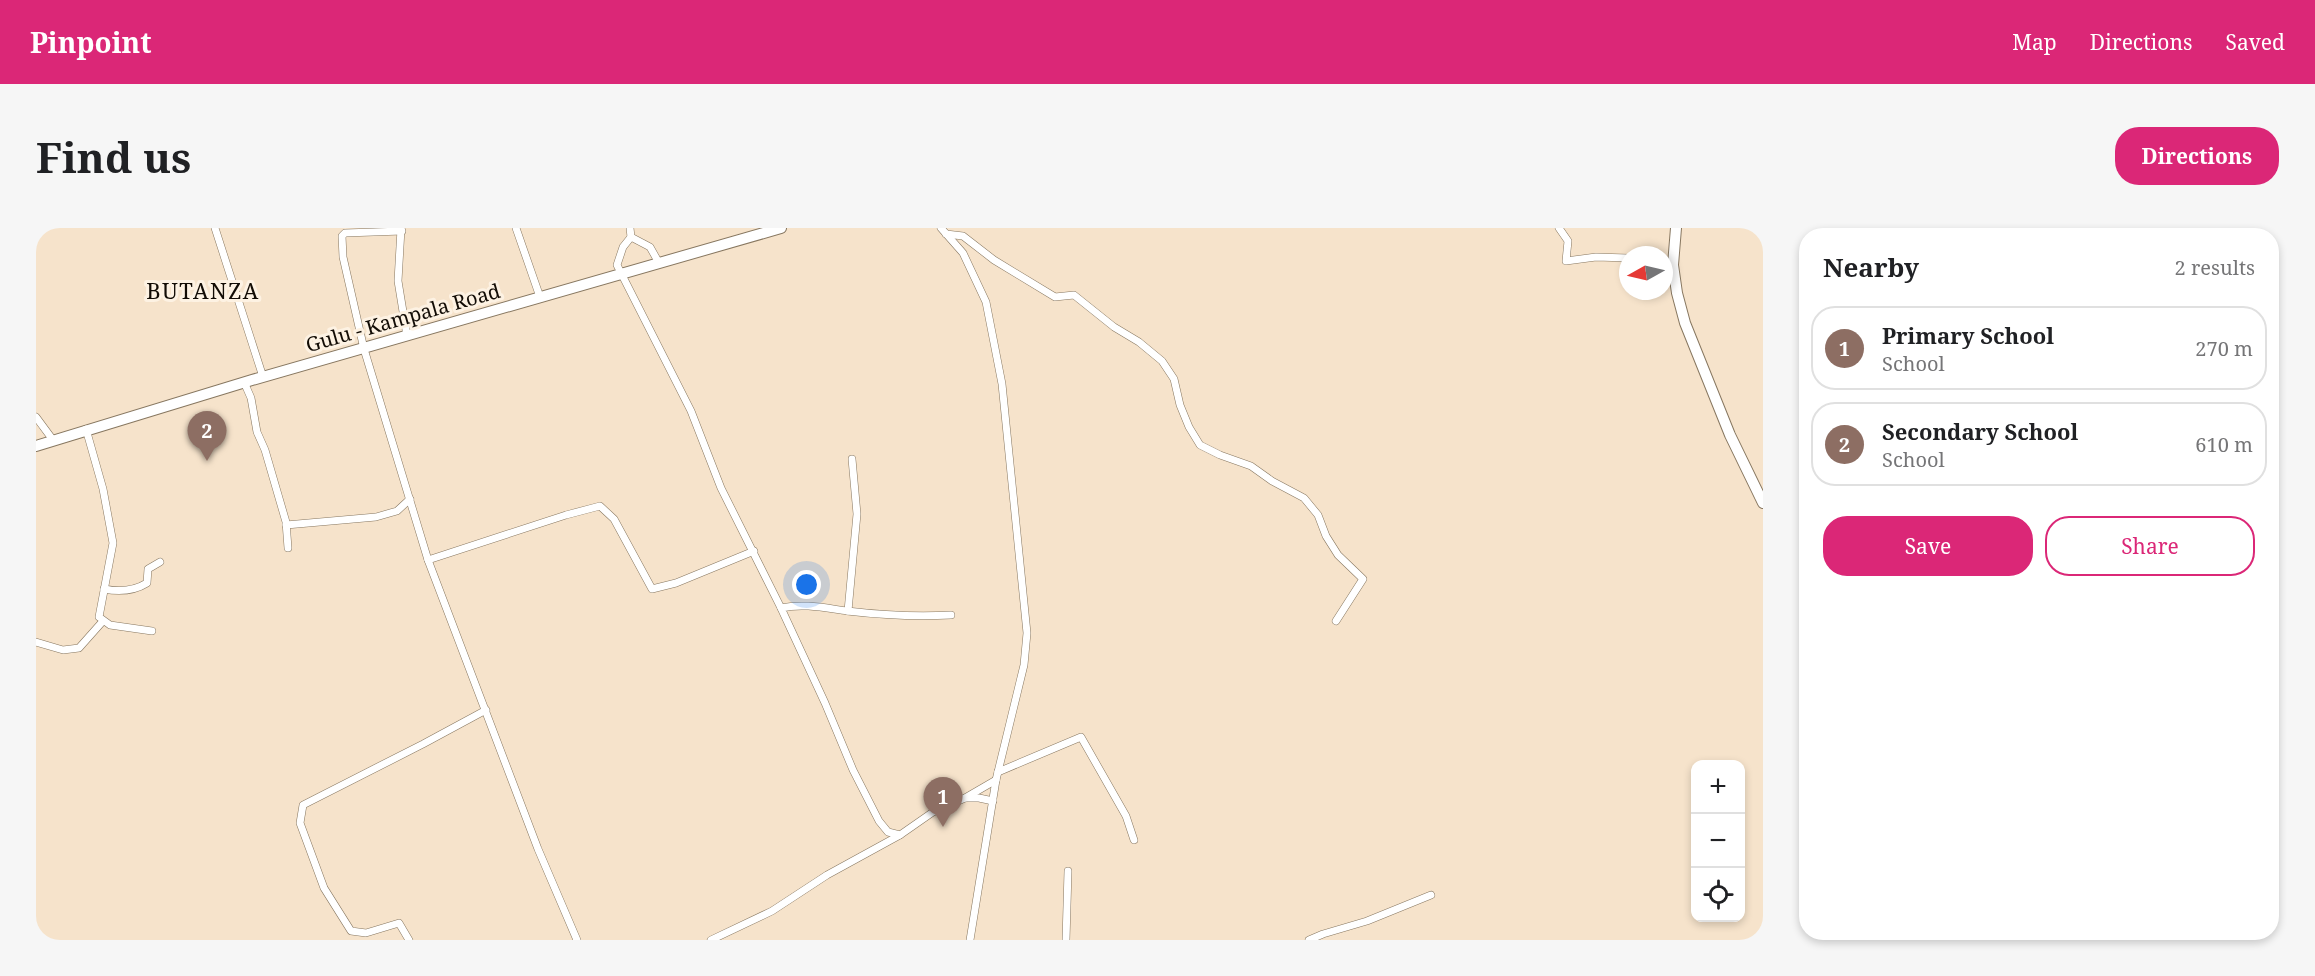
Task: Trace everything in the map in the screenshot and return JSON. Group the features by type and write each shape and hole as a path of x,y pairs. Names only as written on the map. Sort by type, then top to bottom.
{"main road":[{"name":"Gulu - Kampala Road","path":"36,446 244,382 781,228"},
{"path":"1672,246 1676,228"},
{"path":"1673,281 1693,348 1730,435 1763,503"}],"street":[{"path":"215,228 263,377"},
{"path":"516,228 540,297"},
{"path":"630,228 631,237 623,247 617,265 621,274 691,411 721,488 782,608 853,770 879,821 888,832 900,835"},
{"path":"1559,228 1568,241 1566,261 1596,257 1619,258"},
{"path":"407,336 398,281 402,230 345,233 342,236 344,257 364,349 428,560 538,849 577,940"},
{"path":"943,231 963,236 994,260 1055,297 1074,296 1114,327 1139,342 1162,361 1174,379 1185,416 1200,445 1251,466 1304,498 1318,515 1326,536 1338,555 1364,579 1336,621"},
{"path":"943,231 963,253 986,302 1002,384 1027,633 1024,665 997,776 970,940"},
{"path":"631,237 650,247 659,263"},
{"path":"244,382 251,398 257,432 265,450 286,525 288,548"},
{"path":"36,417 53,440"},
{"path":"86,429 103,489 112,543 99,617 103,621 122,628 152,631"},
{"path":"849,611 857,514 852,459"},
{"path":"286,525 376,517 397,512 410,499"},
{"path":"428,560 600,506 614,519 652,590 686,579 754,551"},
{"path":"104,589 113,591 139,588 147,583 148,569 160,562"},
{"path":"782,608 818,606 920,617 951,615"},
{"path":"36,642 63,650 79,648 103,621"},
{"path":"409,940 399,923 366,933 351,931 324,888 300,823 303,805 486,710"},
{"path":"711,940 772,911 827,875 900,835 933,812 965,798 997,776 1081,737 1126,816 1134,840"},
{"path":"965,798 993,801"},
{"path":"1066,940 1068,870"},
{"path":"1310,940 1376,918 1431,896"}],"place":[{"name":"Secondary School","path":"207,461"},
{"name":"Primary School","path":"943,827"}],"district":[{"name":"BUTANZA","path":"203,291"}]}
